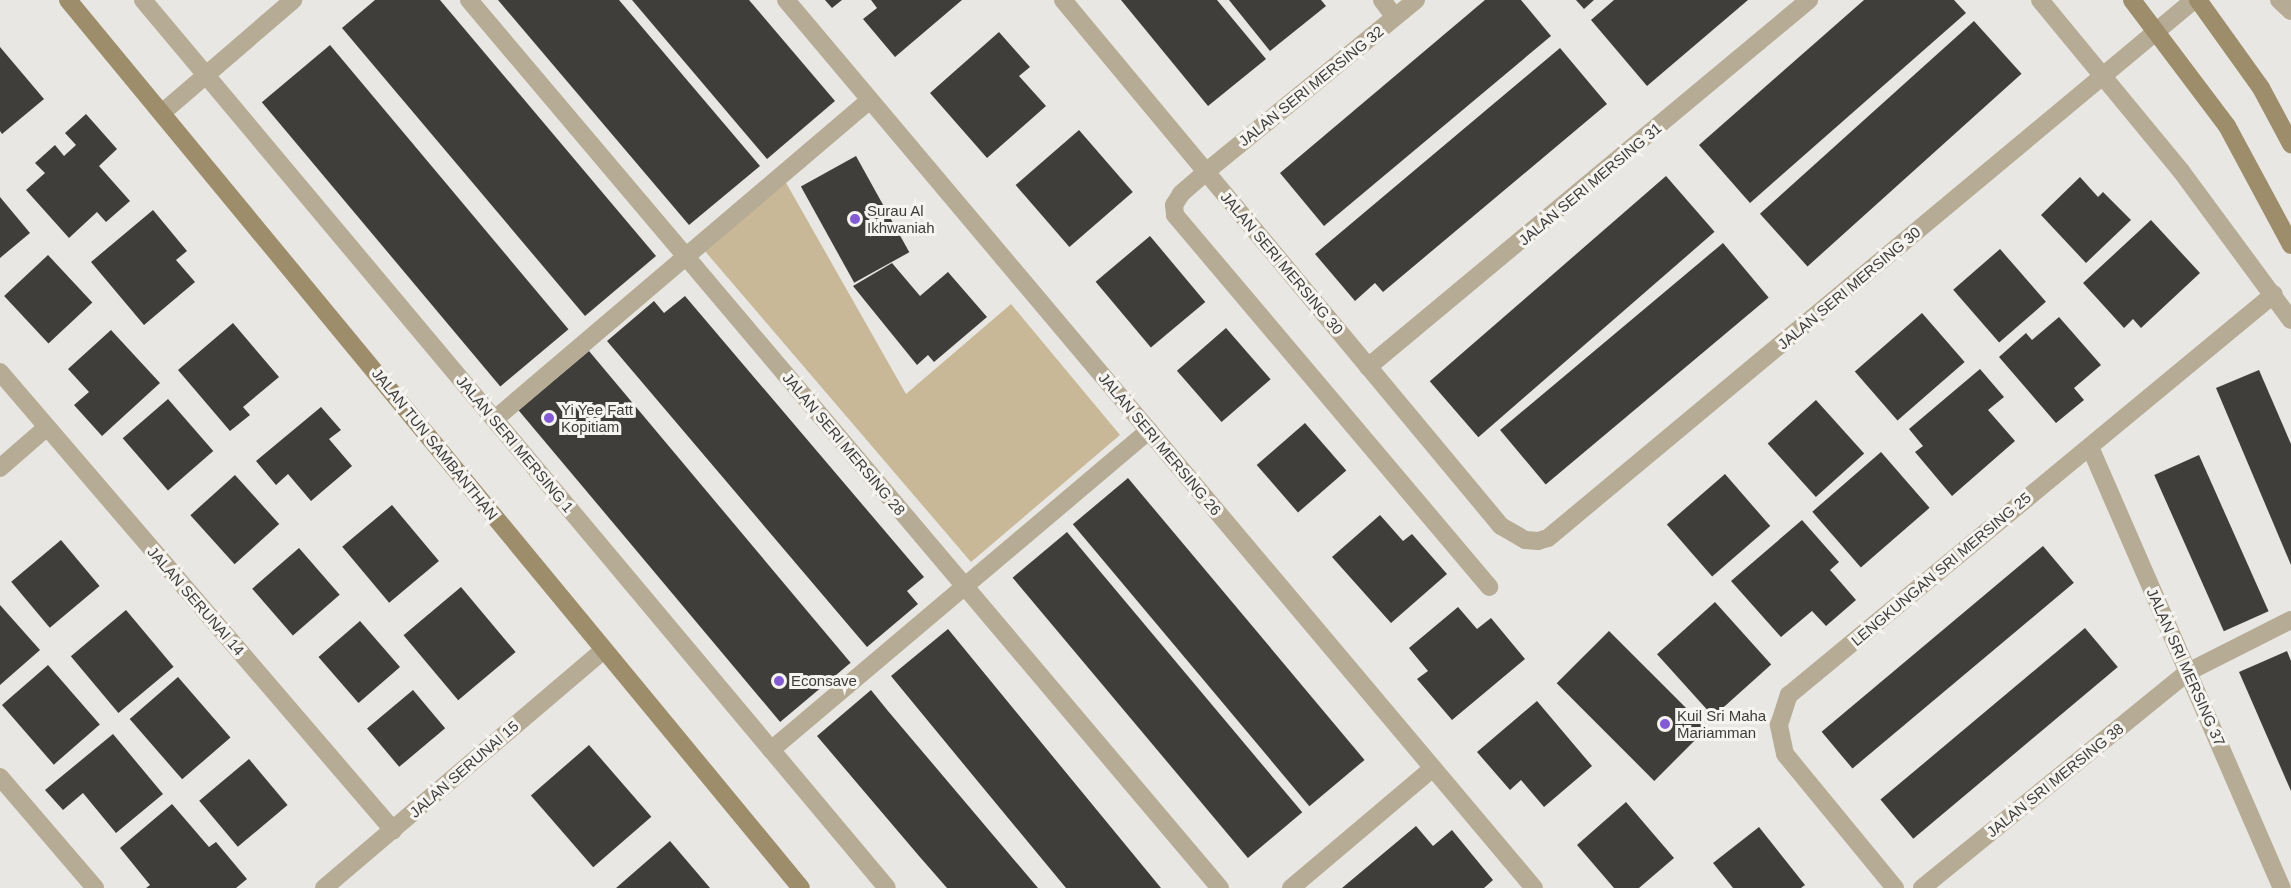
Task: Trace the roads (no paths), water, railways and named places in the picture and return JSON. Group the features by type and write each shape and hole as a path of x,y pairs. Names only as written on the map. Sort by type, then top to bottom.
{"street":[{"name":"JALAN TUN SAMBANTHAN","path":"68,0 163,112 801,888"},
{"name":"JALAN SERI MERSING 1","path":"143,0 887,888"},
{"path":"163,112 293,0"},
{"name":"JALAN SERI MERSING 28","path":"469,0 1220,888"},
{"name":"JALAN SERI MERSING 26","path":"786,0 1534,888"},
{"name":"JALAN SERI MERSING 30","path":"1063,0 1501,526 1525,540 1538,541 1548,538 2157,30 2196,0"},
{"path":"1382,0 1395,17"},
{"name":"JALAN SERI MERSING 32","path":"1416,0 1181,194 1174,205 1175,215 1489,587"},
{"name":"JALAN SERI MERSING 31","path":"1368,367 1809,0"},
{"path":"2040,0 2181,171 2291,320"},
{"path":"2132,0 2157,30 2227,126 2291,245"},
{"path":"2196,0 2261,88 2291,144"},
{"path":"2279,0 2291,11"},
{"path":"495,419 870,100"},
{"name":"LENGKUNGAN SRI MERSING 25","path":"1895,888 1785,754 1779,725 1789,695 2274,294"},
{"name":"JALAN SERUNAI 14","path":"0,372 393,830"},
{"path":"0,468 46,427"},
{"path":"771,750 1149,431"},
{"name":"JALAN SRI MERSING 37","path":"2090,447 2282,888"},
{"name":"JALAN SRI MERSING 38","path":"1922,888 2188,672 2291,621"},
{"name":"JALAN SERUNAI 15","path":"324,888 604,650"},
{"path":"1291,888 1433,768"},
{"path":"0,777 95,888"}],"place":[{"name":"Surau Al Ikhwaniah","path":"855,219"},
{"name":"Yi Yee Fatt Kopitiam","path":"549,418"},
{"name":"Econsave","path":"779,681"},
{"name":"Kuil Sri Maha Mariamman","path":"1665,724"}]}
